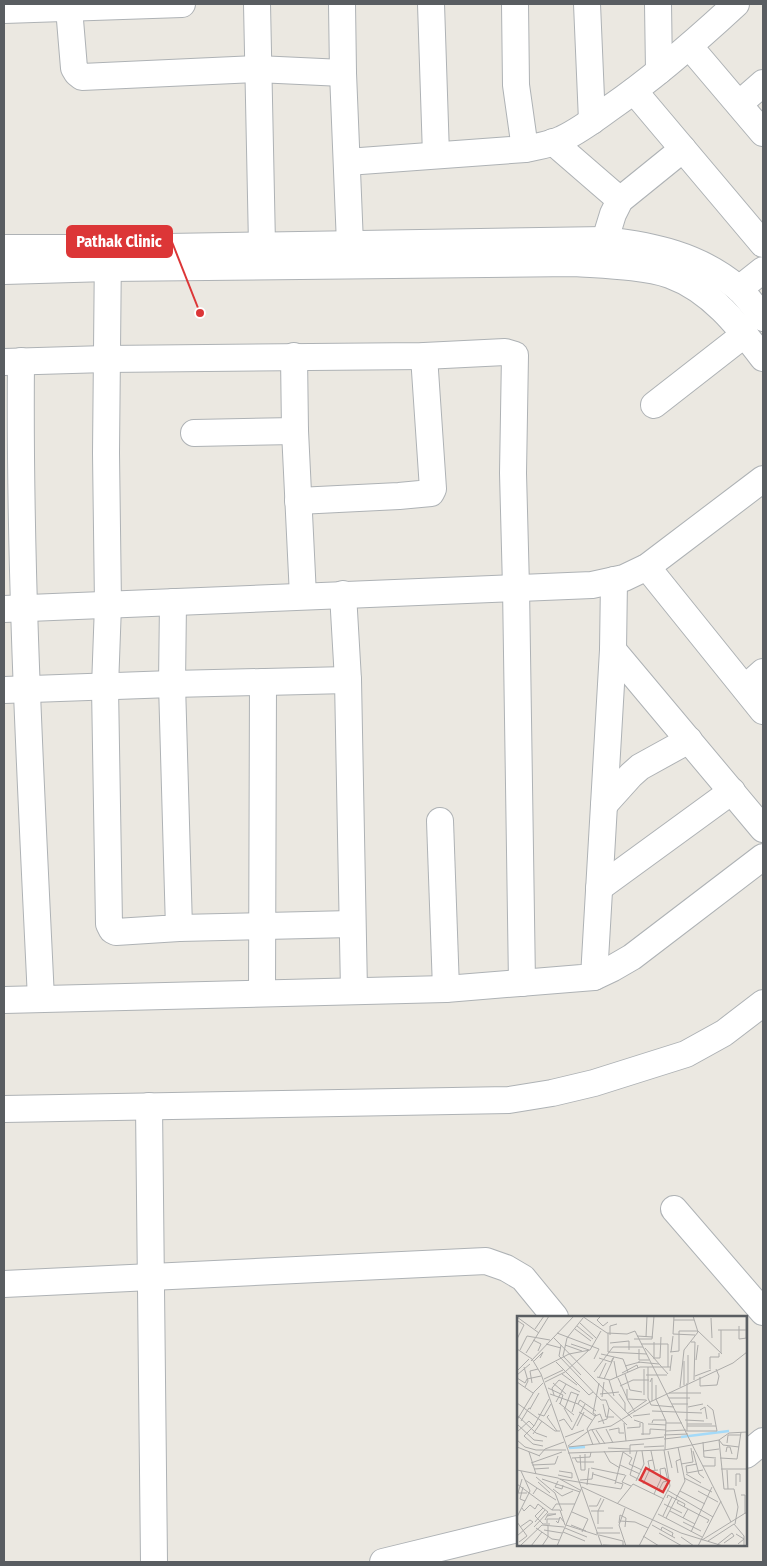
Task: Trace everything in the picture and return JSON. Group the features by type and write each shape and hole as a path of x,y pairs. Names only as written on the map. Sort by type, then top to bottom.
{"street":[{"path":"4,10 182,4"},
{"path":"257,4 262,245"},
{"path":"342,4 350,244"},
{"path":"431,4 436,155"},
{"path":"515,4 516,85 525,148"},
{"path":"587,4 592,121"},
{"path":"658,4 659,71"},
{"path":"347,162 525,148 562,139 592,121 634,91 690,47 736,4"},
{"path":"68,8 74,68 76,73 82,77 257,69 343,73"},
{"path":"690,47 763,133"},
{"path":"739,104 763,83"},
{"path":"634,91 763,244"},
{"path":"553,142 620,200"},
{"path":"605,240 613,214 620,200 683,149"},
{"path":"4,271 108,258 262,245 605,240 639,244 688,257 713,270 739,289 754,326 763,358"},
{"path":"4,248 108,258 575,263 634,268 669,275 696,287 715,302 754,326"},
{"path":"108,258 106,359 108,605 106,687 109,924 112,930 116,932 179,928 352,924"},
{"path":"739,289 763,270"},
{"path":"654,405 754,326"},
{"path":"41,999 15,690 12,362 294,356 424,356 506,352 515,355 513,473 522,983"},
{"path":"294,356 294,431 303,596"},
{"path":"298,501 431,493 433,489 424,356"},
{"path":"194,433 294,431"},
{"path":"14,609 516,586 592,585 636,573 647,567 763,479"},
{"path":"647,567 754,680 763,711"},
{"path":"594,977 613,650 614,580"},
{"path":"344,594 348,680 354,991"},
{"path":"173,602 172,684 179,928"},
{"path":"613,650 763,829"},
{"path":"15,690 348,680"},
{"path":"262,993 264,682"},
{"path":"604,805 631,775 640,768 690,740"},
{"path":"599,888 732,792"},
{"path":"440,821 446,989"},
{"path":"4,1000 446,989 594,977 632,957 763,857"},
{"path":"4,1110 509,1100 552,1093 594,1083 686,1054 759,1014"},
{"path":"149,1106 154,1562"},
{"path":"674,1209 763,1312"},
{"path":"4,1284 486,1261 506,1268 523,1278 554,1316"},
{"path":"747,1454 763,1441"},
{"path":"383,1562 517,1529"}],"place":[{"name":"Pathak Clinic","path":"200,313"}]}
